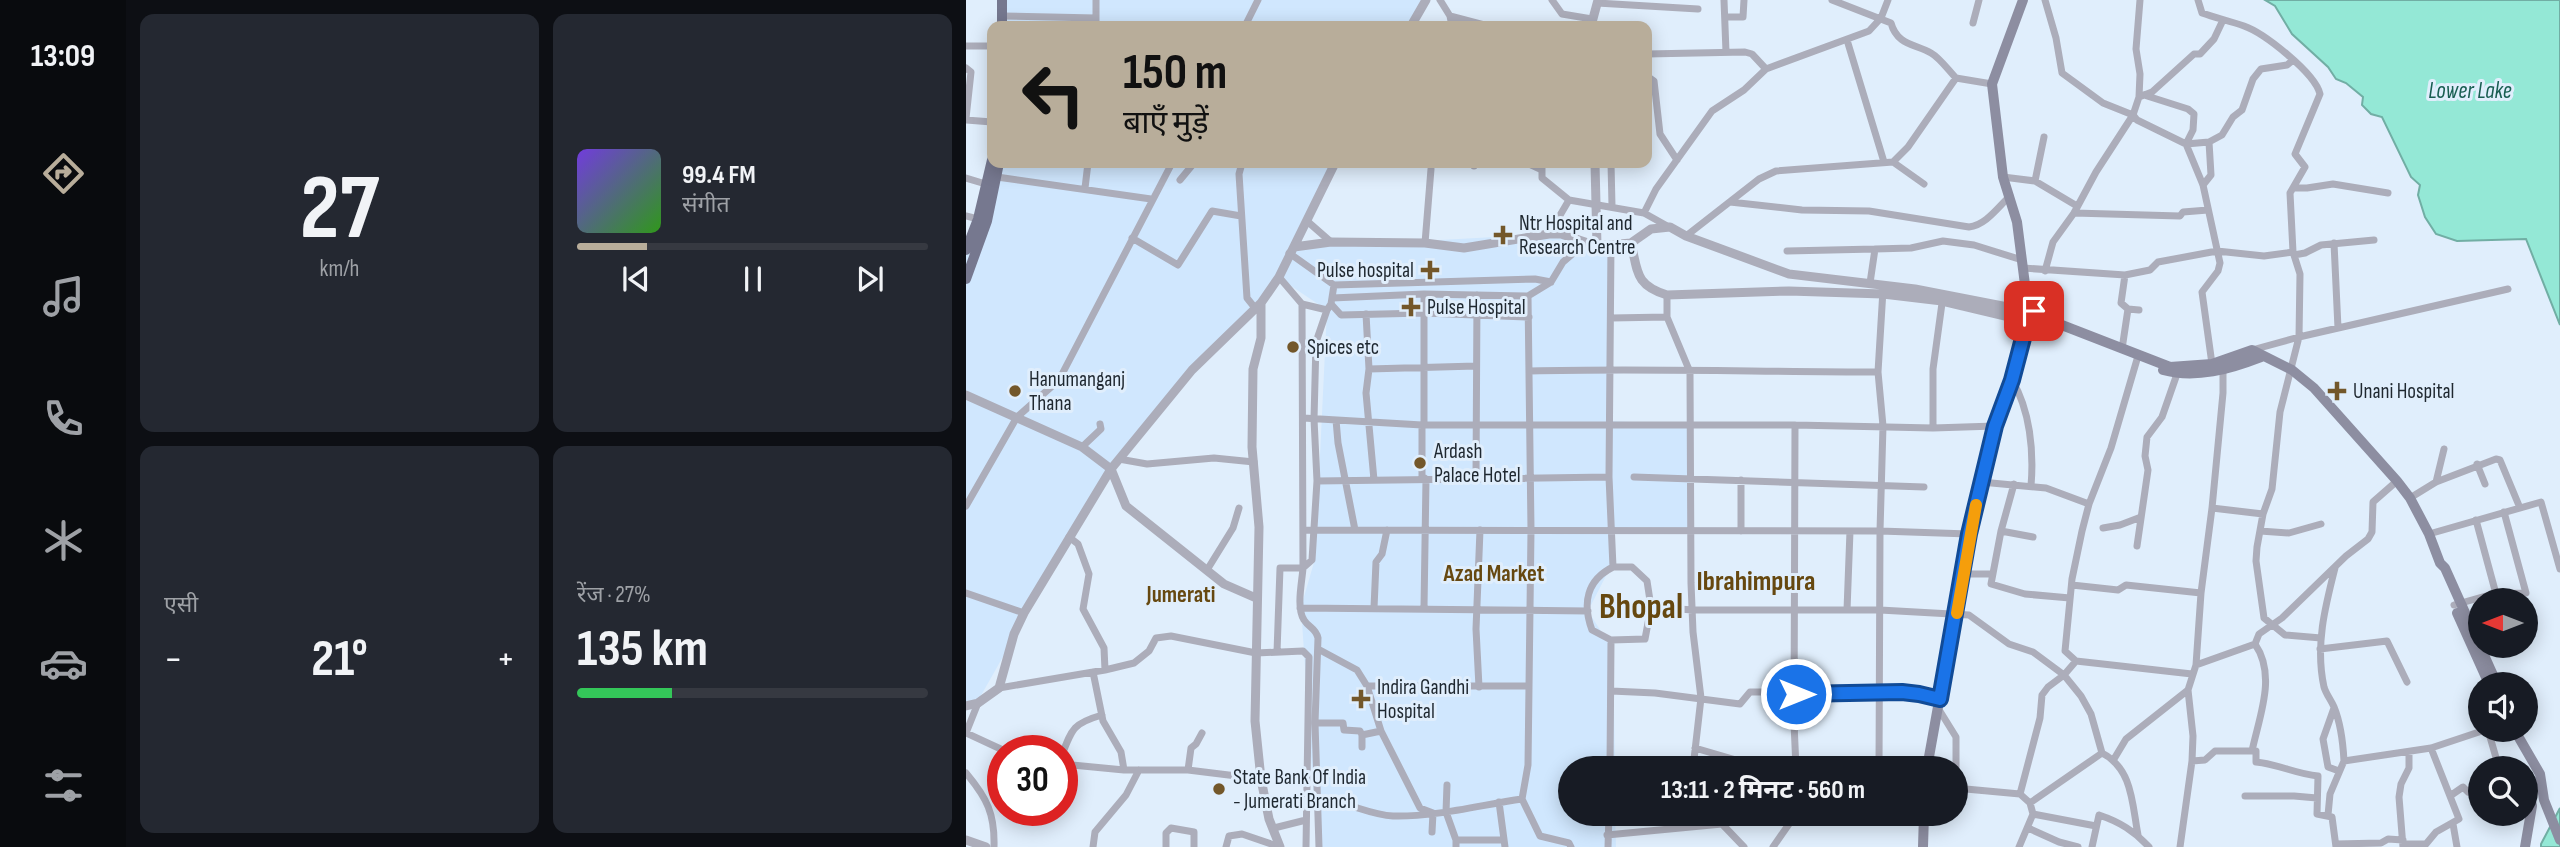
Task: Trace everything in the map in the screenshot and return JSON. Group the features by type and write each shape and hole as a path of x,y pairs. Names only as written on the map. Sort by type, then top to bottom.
{"main road":[{"path":"1002,0 1006,21"},
{"path":"1006,21 1009,0"},
{"path":"1929,756 1969,534 1995,426 2012,380 2028,316 2017,222 2003,177 1992,84 2022,0"},
{"path":"966,250 993,183 992,168"},
{"path":"966,279 981,241 998,168"},
{"path":"2028,316 2122,349 2136,359 2170,367 2223,364 2261,357"},
{"path":"2028,316 2176,374 2192,375 2252,351 2292,370 2314,388 2410,498 2440,563 2445,568 2483,672"},
{"path":"2457,604 2491,672"},
{"path":"2538,773 2544,800 2560,840"},
{"path":"1923,847 1924,826"},
{"path":"2525,847 2527,826"}],"street":[{"path":"1096,0 1096,21"},
{"path":"1248,21 1258,0"},
{"path":"1414,21 1426,0"},
{"path":"1440,0 1451,21"},
{"path":"1552,0 1562,14 1585,21"},
{"path":"1724,0 1726,52"},
{"path":"1725,17 1743,17 1744,0"},
{"path":"1832,0 1891,23 1895,34 1916,49 1932,53 1956,78 1992,84"},
{"path":"1644,213 1656,189 1712,111 1744,90 1766,69 1869,31 1881,18 1888,0"},
{"path":"1973,23 1979,0"},
{"path":"2045,0 2062,73 2103,103 2133,114 2137,120 2186,144 2209,142 2222,135 2233,117 2242,110 2253,79 2262,69 2287,65 2292,61"},
{"path":"2045,271 2053,242 2133,114 2141,96 2136,49 2140,0"},
{"path":"2198,0 2202,13 2245,26 2268,39 2318,88 2320,94 2295,154 2305,167 2290,193 2293,254 2300,274 2299,337 2280,412 2272,489 2263,514 2256,561 2264,618 2285,635 2321,638"},
{"path":"1593,21 1598,2 1698,9"},
{"path":"1450,16 1469,21"},
{"path":"2141,96 2152,92 2194,54 2200,54 2214,39 2223,20"},
{"path":"1847,40 1889,162 1924,184"},
{"path":"966,46 987,46"},
{"path":"1652,54 1745,52 1752,54 1766,69"},
{"path":"966,68 971,72 966,119 987,121"},
{"path":"1686,236 1759,179 1776,171 1889,162 1908,147 1956,78"},
{"path":"1652,79 1660,134 1677,160"},
{"path":"2141,96 2188,109 2194,114 2193,130 2186,144 2203,184 2220,267 2202,292 2212,364"},
{"path":"2035,181 2044,137"},
{"path":"2203,184 2211,175 2209,142"},
{"path":"1086,188 1088,168"},
{"path":"966,506 1017,416 1059,380 1169,168"},
{"path":"1180,180 1190,168"},
{"path":"1241,168 1247,298 1258,305"},
{"path":"999,688 1014,634 1024,613 1111,469 1192,370 1258,305 1279,277 1333,168"},
{"path":"1541,168 1542,178 1569,200 1644,213 1686,236 1789,274 1870,283 1883,289"},
{"path":"1595,168 1597,246"},
{"path":"1611,168 1612,206"},
{"path":"1425,243 1431,169"},
{"path":"2003,177 2035,181 2075,210 2180,216 2183,212 2208,210"},
{"path":"966,178 993,183 1086,188 1151,199"},
{"path":"2292,188 2333,184 2388,193"},
{"path":"1730,202 1802,210 1868,211 1969,227 1984,221 2010,196"},
{"path":"1549,234 1569,200"},
{"path":"1132,238 1178,265 1212,211 1241,216"},
{"path":"966,216 978,219"},
{"path":"1307,221 1331,242"},
{"path":"1292,250 1331,242 1425,243 1464,248 1549,234 1561,234 1584,244 1597,246 1631,243 1651,229 1670,227"},
{"path":"1787,251 1911,248 1943,241 1974,245 2045,271 2126,275 2150,270 2158,262 2217,251 2264,256 2293,254 2305,253 2321,245 2374,240"},
{"path":"1631,243 1639,275 1648,289 1667,295 1789,291 1840,294 1883,289 1943,297 2028,316"},
{"path":"2334,243 2338,328"},
{"path":"1302,304 1424,295 1528,296 1551,282 1563,262 1584,244"},
{"path":"1611,244 1609,477 1613,566"},
{"path":"1870,283 1875,249"},
{"path":"1292,250 1334,285 1535,279 1551,282"},
{"path":"2126,275 2121,303 2128,309 2139,310"},
{"path":"1279,277 1302,304 1304,530 1300,608 1303,619 1317,633 1315,723 1319,847"},
{"path":"1840,294 1841,280"},
{"path":"1277,652 1280,568 1303,568 1312,559 1316,530 1317,481 1314,419 1316,342 1334,285"},
{"path":"1879,756 1882,426 1878,372 1883,289"},
{"path":"2252,351 2299,337 2508,289"},
{"path":"1424,295 1424,608"},
{"path":"1476,478 1477,295"},
{"path":"1667,295 1667,317 1690,372 1689,479 1693,632 1701,698 1694,756"},
{"path":"1528,296 1531,530 1528,765 1522,799 1540,836 1569,843 1571,847"},
{"path":"1933,428 1933,369 1943,297"},
{"path":"1330,304 1341,315 1424,313 1529,317"},
{"path":"1258,305 1261,338 1253,369 1252,447 1259,527 1255,721 1261,779 1269,819 1280,847"},
{"path":"2122,349 2128,309"},
{"path":"1366,314 1369,369 1366,393 1374,480"},
{"path":"1611,318 1667,317"},
{"path":"2136,359 2111,448 2089,504 2072,585 2066,651 2076,660 2192,674"},
{"path":"2180,847 2192,761 2193,736 2188,690 2196,666 2223,364"},
{"path":"1369,369 1476,366"},
{"path":"1530,371 1611,369 1690,372 1878,372"},
{"path":"2137,546 2148,470 2145,456 2147,437 2162,416 2176,374"},
{"path":"2012,380 2019,393 2030,439 2033,468 2031,486"},
{"path":"966,395 1082,447 1111,469 1126,506 1224,583 1256,598"},
{"path":"1303,418 1423,425 1690,424 1933,428 1995,426"},
{"path":"1336,420 1355,530"},
{"path":"1082,447 1101,429 1100,424"},
{"path":"1795,425 1795,756"},
{"path":"2436,482 2444,449"},
{"path":"1119,459 1147,464 1214,458 1254,462"},
{"path":"2410,498 2436,482 2477,464 2500,460 2520,508"},
{"path":"2477,464 2485,484"},
{"path":"1317,481 1609,477"},
{"path":"1634,477 1924,487"},
{"path":"1741,480 1741,531"},
{"path":"2252,751 2266,694 2266,674 2255,644 2259,634 2282,618 2335,566 2368,539 2372,532 2374,502 2397,481"},
{"path":"1981,482 2046,488 2089,504"},
{"path":"2014,484 1990,580 1993,585 2025,594 2070,598"},
{"path":"2428,534 2541,502 2560,569"},
{"path":"1207,570 1233,528 1239,508"},
{"path":"2212,508 2263,514"},
{"path":"2504,512 2525,588"},
{"path":"2103,528 2141,517"},
{"path":"2476,520 2494,588"},
{"path":"2260,531 2289,533 2321,524"},
{"path":"1304,530 1880,531 1969,534"},
{"path":"1374,608 1377,562 1382,554 1387,530"},
{"path":"1479,687 1476,629 1479,609 1480,530"},
{"path":"1847,610 1850,531"},
{"path":"2001,531 2033,537"},
{"path":"1069,537 1078,544 1089,574 1083,608 1104,649 1105,670"},
{"path":"1613,566 1632,566 1647,581 1651,607 1645,639 1611,640 1592,630 1588,611 1589,589 1597,576 1613,566"},
{"path":"2328,815 2330,794 2344,761 2343,735 2325,689 2320,649 2323,612 2335,566"},
{"path":"1963,574 1993,573"},
{"path":"2072,585 2118,590 2126,585 2201,593"},
{"path":"966,593 1024,613"},
{"path":"2457,604 2468,601"},
{"path":"1651,607 1693,610 1880,610 1957,612 1969,615 2008,644 2033,652 2049,662 2064,676 2081,696 2091,714 2102,754"},
{"path":"1300,608 1588,611"},
{"path":"987,743 966,733 970,706 999,688 1134,663 1149,651 1156,638 1171,636 1256,653 1303,651 1309,657 1306,847"},
{"path":"1610,756 1611,640"},
{"path":"2320,649 2387,641 2407,682"},
{"path":"2196,666 2255,644"},
{"path":"1318,649 1357,670 1367,686 1381,731 1420,808 1433,813"},
{"path":"2020,794 2040,718 2042,695 2048,687 2064,676 2076,660"},
{"path":"1093,672 1106,728 1121,752 1124,770"},
{"path":"1367,686 1529,686"},
{"path":"2114,759 2126,739 2188,690"},
{"path":"1611,691 1740,704 1751,692 1919,694 1939,704 1956,737 1956,756"},
{"path":"2334,707 2323,739 2328,767 2339,772"},
{"path":"1070,735 1081,721 1102,715"},
{"path":"1315,723 1343,723 1344,730 1360,731 1362,747"},
{"path":"1362,735 1381,731"},
{"path":"1188,770 1191,748 1202,733"},
{"path":"2344,761 2431,748 2468,736"},
{"path":"1695,748 1722,756"},
{"path":"2192,761 2205,760 2216,751 2256,751 2256,762 2277,764 2296,774 2318,776 2316,814 2332,817 2336,845 2381,843 2388,839 2403,844 2426,844 2436,832 2459,820 2431,748"},
{"path":"2403,844 2399,797 2401,783 2409,768 2409,752"},
{"path":"2102,754 2114,759 2128,778 2138,835"},
{"path":"2030,803 2102,754"},
{"path":"1078,766 1124,770 1188,770 1261,779"},
{"path":"1093,847 1095,832 1126,795 1139,770"},
{"path":"966,773 982,792 994,824 994,847"},
{"path":"1447,785 1446,812 1456,844 1505,843 1499,802"},
{"path":"2451,796 2463,787 2468,792"},
{"path":"1968,789 2020,794 2030,803 2033,814 2019,847"},
{"path":"2245,796 2317,798"},
{"path":"1319,801 1330,800 1394,816 1446,812 1522,799"},
{"path":"1432,832 1433,813"},
{"path":"2033,814 2096,826"},
{"path":"2092,847 2099,815 2119,821 2149,847"},
{"path":"1274,828 1306,820"},
{"path":"2453,824 2457,847"},
{"path":"1608,826 1608,847"},
{"path":"1607,835 1701,826"},
{"path":"1724,826 1744,847"},
{"path":"1773,847 1788,826"},
{"path":"1166,847 1166,833 1171,828 1194,832 1194,847"},
{"path":"2028,828 2078,847"},
{"path":"1226,847 1228,836 1242,834 1280,847"},
{"path":"966,840 986,847"}],"shaded area":[{"path":"1001,0 1423,0 1412,21 1000,21"},
{"name":"Azad Market","path":"993,168 1336,168 1295,248 1550,234 1611,244 1610,421 1690,425 1690,531 1610,531 1611,566 1588,611 1613,650 1615,756 1558,756 1558,826 1615,826 1616,847 1317,847 1301,607 1315,559 1327,310 1279,278 1110,468 979,699 966,703 966,249"}],"water":[{"name":"Lower Lake","path":"2265,0 2560,0 2560,325 2526,239 2457,241 2436,234 2425,217 2418,195 2420,185 2411,177 2382,117 2371,114 2362,105 2363,97 2346,83 2336,79 2328,67 2292,34 2275,6"},
{"path":"2560,808 2560,847 2541,847 2541,844"}],"slow traffic":[{"path":"1957,613 1976,505"}],"place":[{"name":"Ntr Hospital and Research Centre","path":"1503,235"},
{"name":"Pulse hospital","path":"1430,270"},
{"name":"Pulse Hospital","path":"1411,307"},
{"name":"Spices etc","path":"1293,347"},
{"name":"Hanumanganj Thana","path":"1015,391"},
{"name":"Unani Hospital","path":"2337,391"},
{"name":"Ardash Palace Hotel","path":"1420,463"},
{"name":"Indira Gandhi Hospital","path":"1361,699"},
{"name":"State Bank Of India - Jumerati Branch","path":"1219,789"}],"district":[{"name":"Azad Market","path":"1494,573"},
{"name":"Ibrahimpura","path":"1756,580"},
{"name":"Jumerati","path":"1181,594"},
{"name":"Bhopal","path":"1641,606"}],"route":[{"path":"1796,694 1902,692 1940,699 1969,534 1990,444 2012,380 2027,323 2036,318 2034,311"}]}
